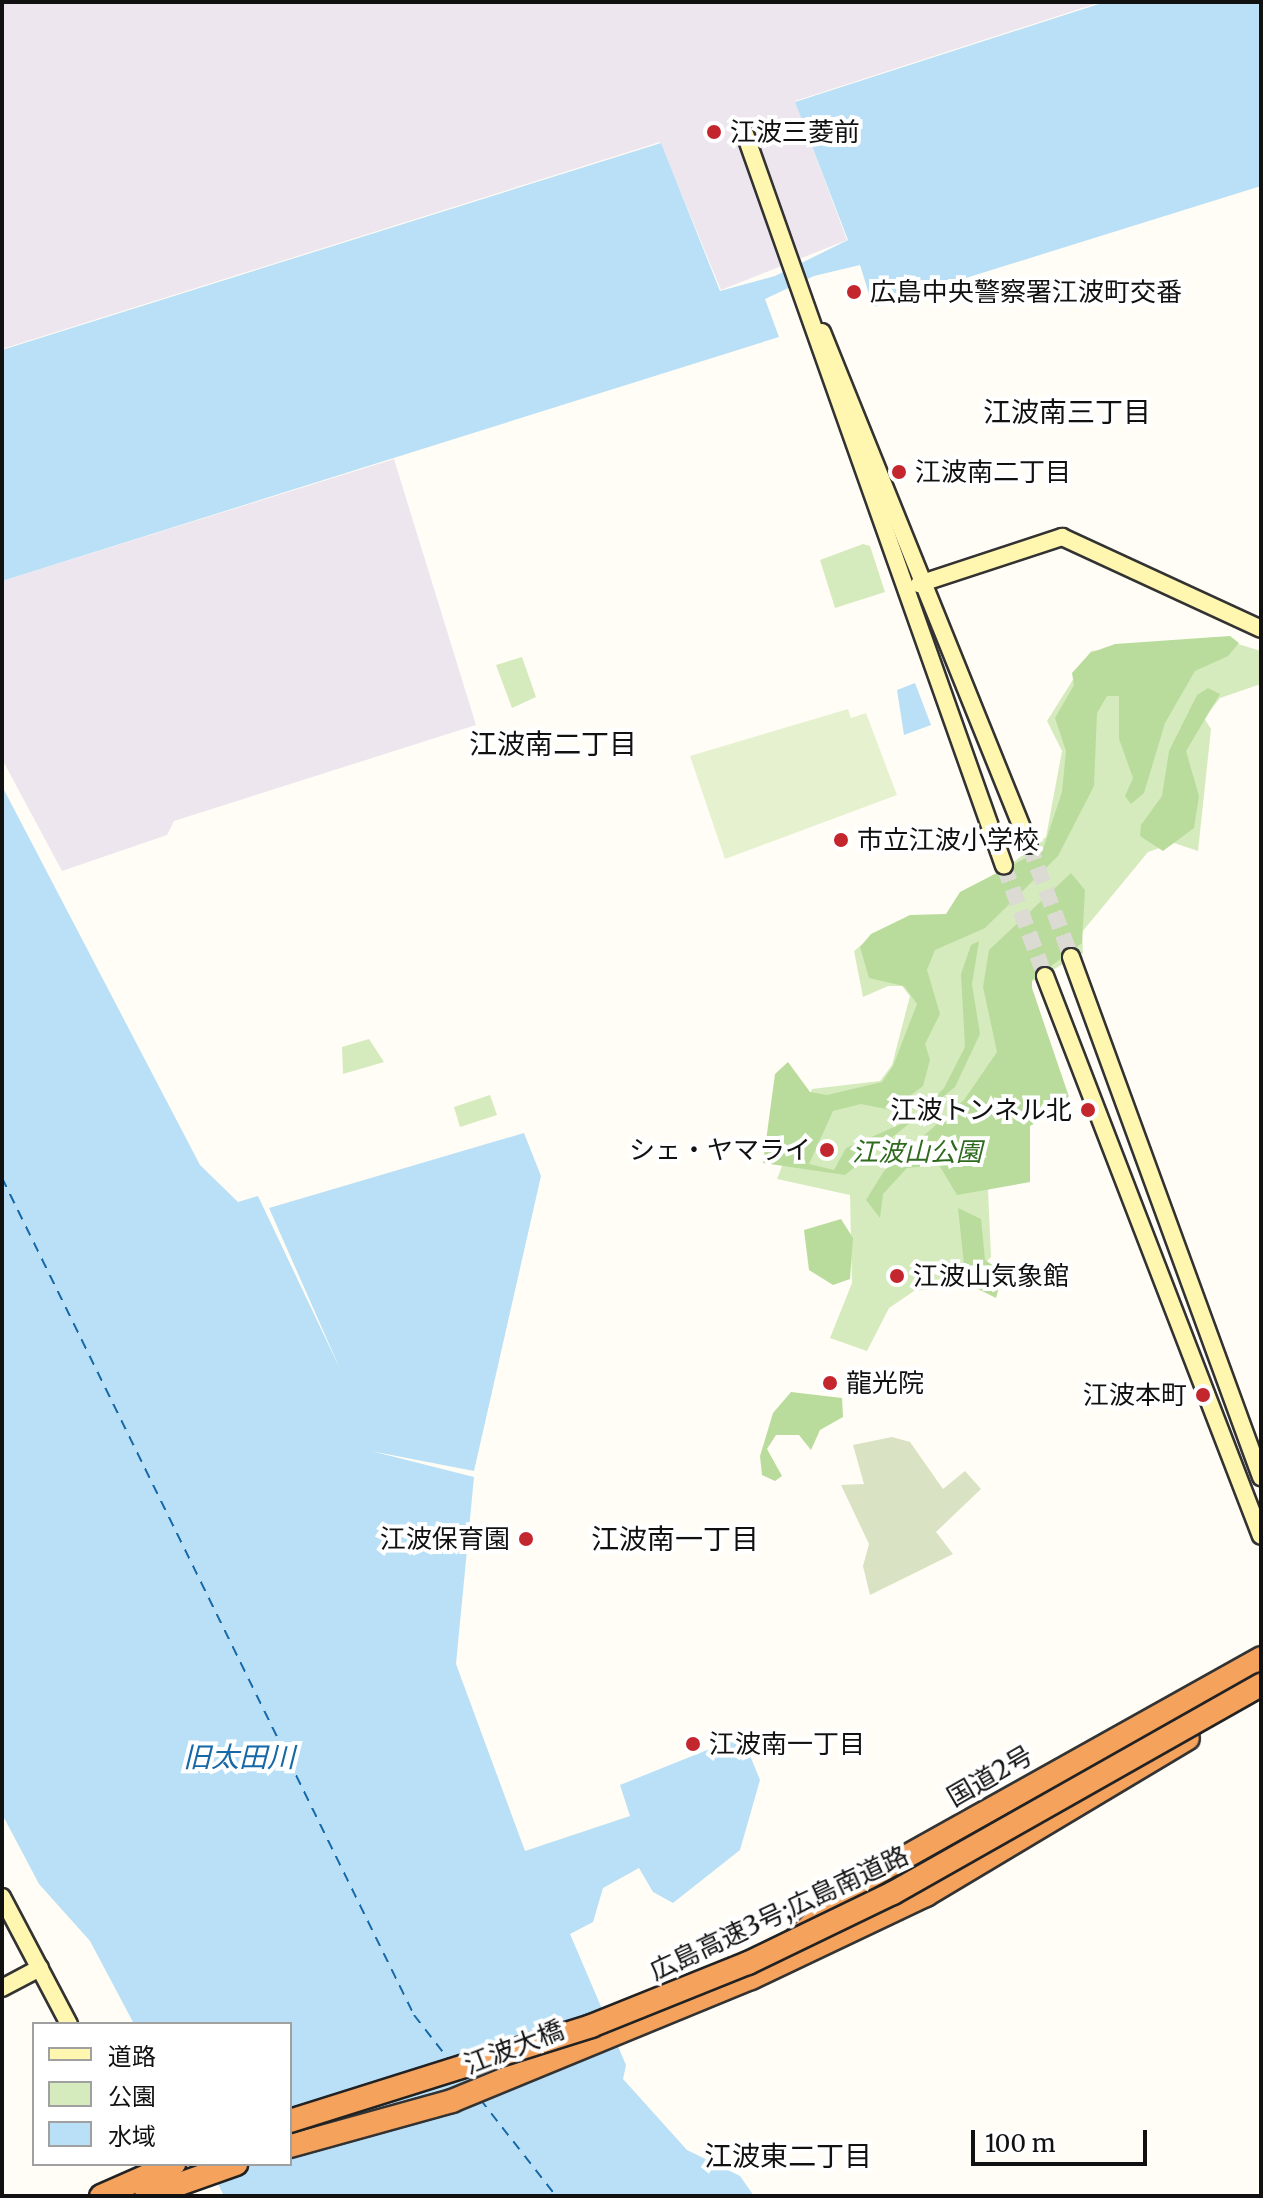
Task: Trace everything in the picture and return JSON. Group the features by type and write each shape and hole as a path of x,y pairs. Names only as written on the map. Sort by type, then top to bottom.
{"highway":[{"name":"国道2号","path":"759,1974 850,1888 1261,1658"},
{"name":"広島高速3号;広島南道路","path":"292,2120 591,2026 748,1963 893,1893 1261,1685"},
{"path":"759,1974 926,1895 1261,1695"},
{"name":"江波大橋","path":"292,2145 452,2101 759,1974"},
{"path":"101,2196 169,2166"},
{"path":"146,2196 230,2166"}],"street":[{"path":"745,134 794,267 830,388 908,588 1004,866"},
{"path":"802,291 927,581 1029,845"},
{"path":"908,588 1062,537 1261,629"},
{"path":"1071,957 1261,1477"},
{"path":"1045,976 1261,1536"},
{"path":"2,1897 68,2022"},
{"path":"2,1988 40,1968"},
{"path":"143,2166 159,2196"}],"shaded area":[{"path":"2,2 1101,2 795,101 847,240 721,290 660,142 2,349"},
{"path":"394,459 476,725 174,821 167,835 62,871 2,759 2,581"}],"green space":[{"path":"863,544 870,546 885,592 835,608 820,560"},
{"path":"1230,636 1239,643 1228,656 1195,671 1165,723 1144,793 1131,804 1125,796 1133,778 1119,739 1119,696 1107,696 1097,713 1094,786 1058,856 985,928 935,950 927,970 940,1014 925,1044 930,1060 923,1086 891,1110 861,1104 833,1111 809,1164 834,1170 846,1148 917,1117 944,1088 965,1047 961,974 971,945 979,941 972,984 980,1034 955,1087 845,1175 763,1163 775,1074 788,1062 810,1092 827,1095 882,1082 893,1066 917,1004 904,986 869,978 860,947 871,934 910,915 946,914 960,892 1043,849 1062,792 1066,751 1055,718 1074,685 1072,673 1090,653 1115,644"},
{"name":"江波山公園","path":"1215,637 1261,651 1261,684 1220,698 1204,718 1211,729 1198,851 1174,843 1148,852 1082,932 1083,953 1029,983 1071,1103 1030,1125 1028,1168 988,1190 991,1257 963,1285 914,1291 889,1308 867,1351 830,1338 852,1283 850,1195 777,1179 812,1089 880,1081 892,1065 910,996 902,986 888,986 863,997 854,951 877,932 947,914 1046,837 1062,751 1047,721 1091,651"},
{"path":"522,657 536,697 512,708 496,665"},
{"path":"1208,688 1220,694 1186,751 1199,796 1194,828 1163,851 1140,836 1141,825 1162,796 1169,751 1197,695"},
{"path":"848,709 851,718 866,713 897,795 725,859 690,756"},
{"path":"1071,873 1085,890 1082,943 1032,980 1032,988 1071,1103 1030,1126 1030,1182 957,1195 939,1165 907,1168 883,1194 880,1218 866,1200 884,1171 964,1100 997,1052 983,987 989,950"},
{"path":"369,1039 384,1062 343,1074 342,1047"},
{"path":"490,1095 497,1115 460,1127 454,1107"},
{"path":"958,1208 981,1219 985,1260 1003,1272 996,1298 966,1283"},
{"path":"841,1219 853,1238 850,1279 833,1285 809,1270 804,1230"},
{"path":"791,1392 842,1398 843,1417 820,1430 811,1450 799,1435 776,1435 767,1449 782,1476 775,1481 762,1475 760,1456 773,1413"},
{"path":"892,1437 910,1442 943,1489 965,1471 981,1489 936,1532 953,1554 870,1595 863,1566 869,1544 841,1485 864,1484 853,1445"}],"water":[{"path":"1105,2 1261,2 1261,186 873,307 860,265 814,276 765,299 779,337 2,581 2,350 661,143 720,291 775,276 848,240 795,102"},
{"path":"915,683 931,725 904,735 897,690"},
{"name":"旧太田川","path":"2,786 200,1165 238,1202 258,1196 341,1371 269,1208 524,1133 541,1176 474,1471 371,1451 474,1477 456,1664 525,1851 630,1816 620,1785 742,1736 760,1780 740,1850 673,1903 653,1892 639,1868 603,1888 593,1922 570,1934 626,2065 623,2079 687,2150 740,2176 754,2196 224,2196 209,2166 292,2166 292,2022 133,2022 90,1941 39,1884 2,1814"}],"ferry route":[{"path":"2,1178 414,2015 449,2060"},
{"path":"480,2099 556,2196"}],"tunnel":[{"path":"1029,845 1071,957"},
{"path":"1004,866 1045,976"}],"place":[{"name":"江波三菱前","path":"714,132"},
{"name":"広島中央警察署江波町交番","path":"854,292"},
{"name":"江波南二丁目","path":"899,472"},
{"name":"市立江波小学校","path":"841,840"},
{"name":"江波トンネル北","path":"1088,1110"},
{"name":"シェ・ヤマライ","path":"827,1150"},
{"name":"江波山気象館","path":"897,1276"},
{"name":"龍光院","path":"830,1383"},
{"name":"江波本町","path":"1203,1395"},
{"name":"江波保育園","path":"526,1539"},
{"name":"江波南一丁目","path":"693,1744"}],"district":[{"name":"江波南三丁目","path":"1067,412"},
{"name":"江波南二丁目","path":"553,744"},
{"name":"江波南一丁目","path":"675,1539"},
{"name":"江波東二丁目","path":"788,2156"}]}
